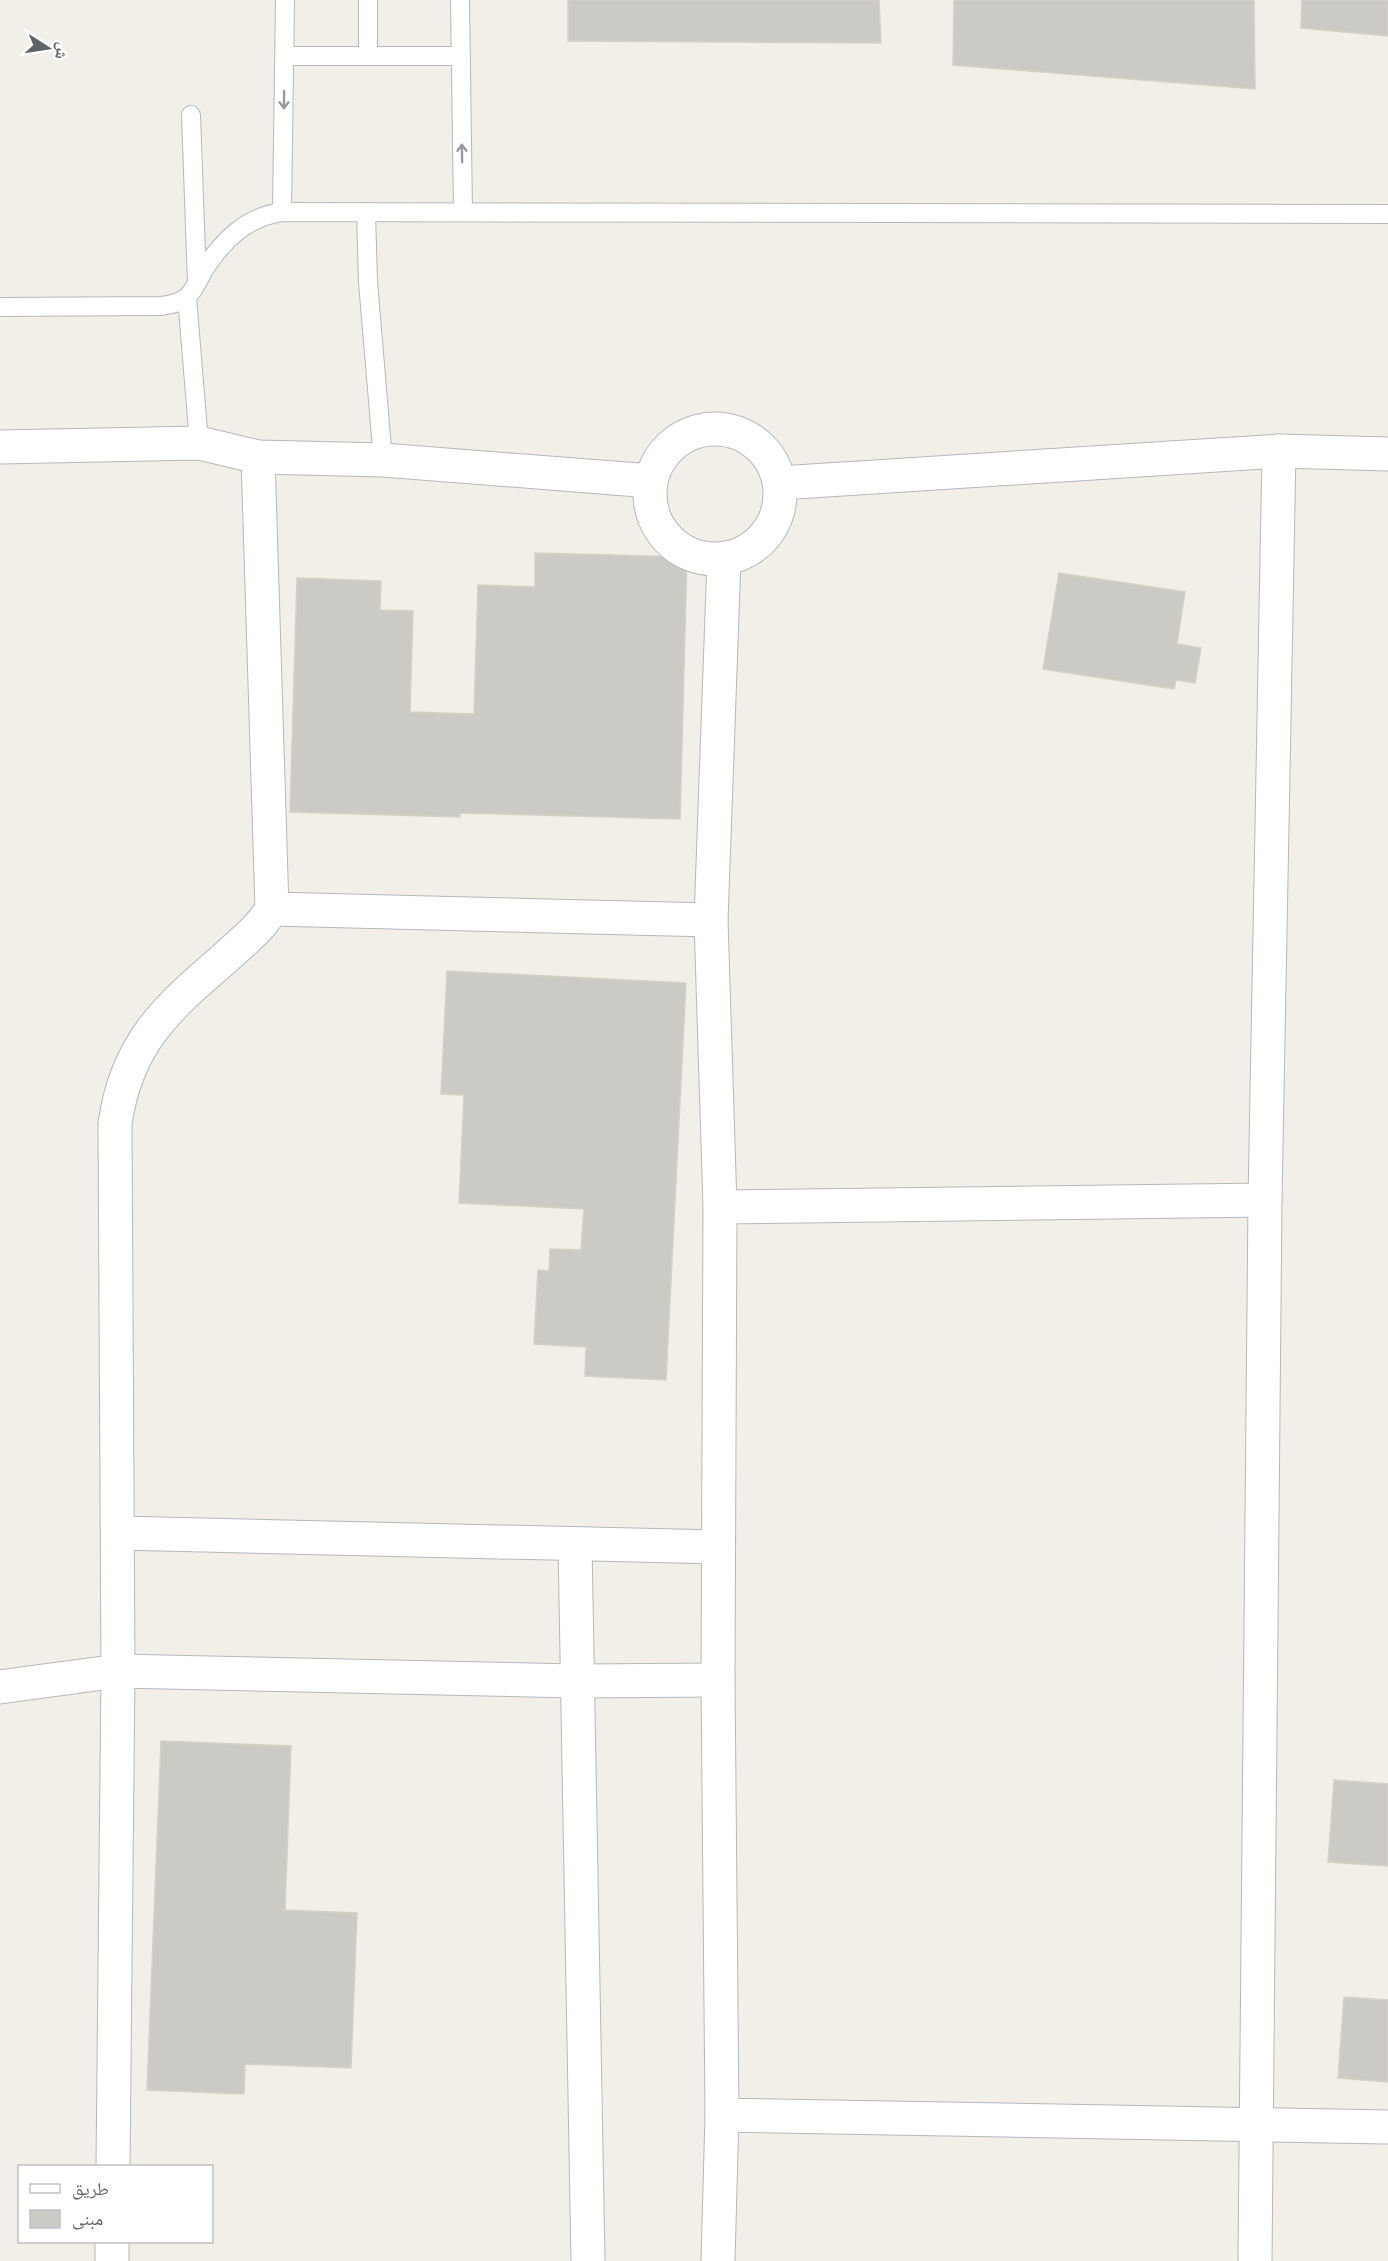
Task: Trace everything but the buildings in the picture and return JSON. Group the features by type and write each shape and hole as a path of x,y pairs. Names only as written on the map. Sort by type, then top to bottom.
{"street":[{"path":"706,429 725,429 744,434 760,446 773,463 780,483 780,504 774,524 761,541 744,553 724,559 703,559 683,551 667,538 656,521 650,501 651,481 658,462 670,446 686,435 706,429"},
{"path":"0,447 199,443 258,457 383,460 651,481"},
{"path":"1255,2261 1265,1200 1279,451"},
{"path":"780,483 1279,451 1388,454"},
{"path":"113,2165 118,1671 115,1142 121,1090 134,1057 152,1027 176,1001 263,923 272,909 258,457"},
{"path":"718,2261 722,2115 718,1680 720,1207 711,920 724,559"},
{"path":"272,909 711,920"},
{"path":"720,1207 1265,1200"},
{"path":"118,1533 718,1547"},
{"path":"575,1544 576,1681 586,2051 588,2261"},
{"path":"0,1687 118,1671 576,1681 718,1680"},
{"path":"722,2115 1258,2127 1388,2127"},
{"path":"112,2243 112,2261"}],"lane":[{"path":"282,212 285,0"},
{"path":"368,0 368,56"},
{"path":"460,0 463,212"},
{"path":"285,56 461,56"},
{"path":"191,115 192,290 199,443"},
{"path":"0,307 161,306 192,290 216,252 237,230 254,220 282,212 1388,214"},
{"path":"366,212 368,282 383,460"}]}
